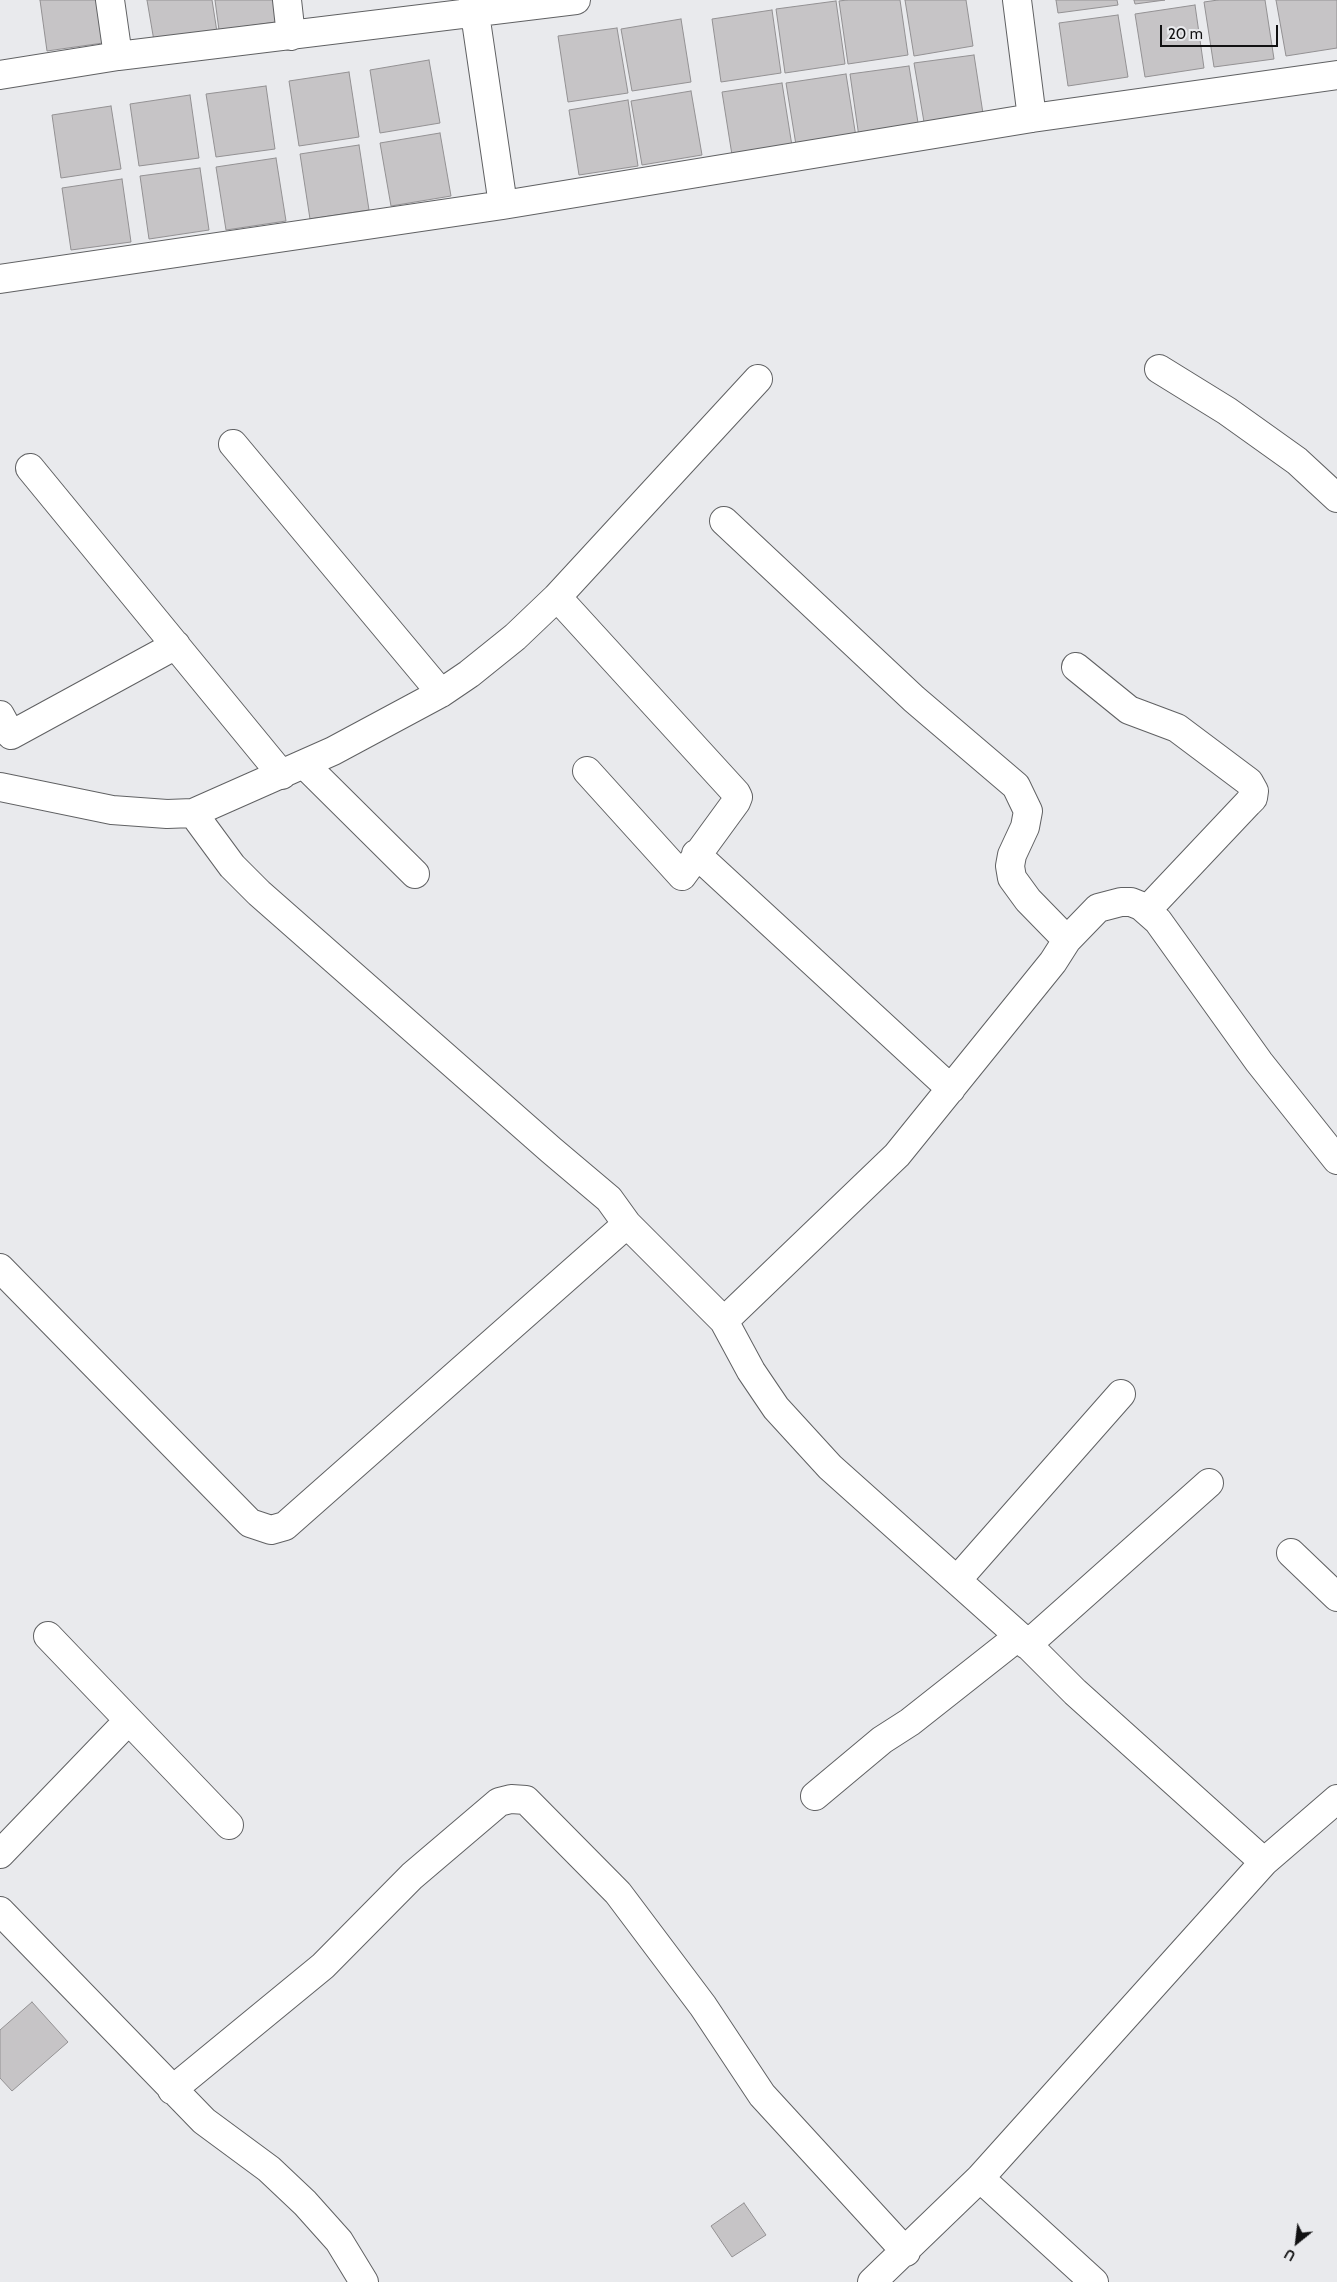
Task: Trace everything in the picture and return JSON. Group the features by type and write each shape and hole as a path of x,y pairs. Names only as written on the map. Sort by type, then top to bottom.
{"street":[{"path":"110,0 118,56"},
{"path":"287,0 290,36"},
{"path":"0,75 118,56 290,36 473,6 576,0"},
{"path":"1017,0 1032,118"},
{"path":"473,6 503,205"},
{"path":"0,279 503,205 1032,118 1337,75"},
{"path":"1159,369 1227,411 1297,461 1337,498"},
{"path":"0,786 112,810 167,814 193,813 333,751 440,693 470,674 515,637 557,597 758,379"},
{"path":"233,444 440,693"},
{"path":"30,468 176,645 293,770 415,874"},
{"path":"724,521 914,699 1016,786 1028,811 1024,827 1012,855 1010,866 1012,878 1028,900 1067,940"},
{"path":"557,597 738,797 732,809 696,854 682,876 587,771"},
{"path":"0,715 12,735 176,645"},
{"path":"1076,667 1129,710 1177,728 1249,782 1254,791 1253,798 1147,910"},
{"path":"193,813 232,866 259,893 609,1199 627,1224 724,1321 751,1372 776,1408 830,1467 957,1580 1075,1692 1264,1862"},
{"path":"696,854 951,1089"},
{"path":"724,1321 897,1155 1052,962 1067,940 1098,908 1121,902 1131,902 1147,910 1158,921 1260,1062 1337,1160"},
{"path":"2,1275 250,1524 271,1530 285,1526 627,1224"},
{"path":"957,1580 1120,1394"},
{"path":"815,1796 882,1740 1023,1641 1208,1483"},
{"path":"1291,1553 1337,1597"},
{"path":"48,1636 229,1824"},
{"path":"0,1854 128,1721"},
{"path":"172,2090 323,1966 412,1876 499,1802 511,1799 526,1800 618,1893 703,2006 762,2095 906,2252"},
{"path":"872,2282 906,2252 980,2178 1264,1862 1337,1799"},
{"path":"0,1911 204,2121 269,2169 305,2203 339,2241 364,2282"},
{"path":"980,2178 1094,2282"}],"building":[{"path":"40,0 104,0 110,42 47,51"},
{"path":"147,0 212,0 217,32 154,41"},
{"path":"215,0 280,0 283,21 219,30"},
{"path":"900,0 908,55 848,64 839,1"},
{"path":"905,0 966,0 973,46 914,56"},
{"path":"1056,0 1117,0 1118,5 1058,13"},
{"path":"1134,0 1165,0 1135,4"},
{"path":"1218,0 1265,0 1274,59 1214,67 1204,2"},
{"path":"1276,0 1337,0 1337,48 1286,56"},
{"path":"836,1 845,64 785,73 776,9"},
{"path":"1195,5 1204,68 1145,77 1135,14"},
{"path":"772,10 781,73 721,82 712,19"},
{"path":"1118,15 1128,77 1068,86 1059,23"},
{"path":"681,19 691,82 632,91 621,29"},
{"path":"617,28 628,93 568,102 558,36"},
{"path":"974,55 984,120 925,128 914,63"},
{"path":"429,60 440,123 380,133 370,70"},
{"path":"909,66 919,129 859,137 850,74"},
{"path":"349,72 359,137 299,146 289,81"},
{"path":"846,74 856,137 796,145 786,83"},
{"path":"782,83 792,146 732,155 722,92"},
{"path":"266,86 275,149 216,157 206,94"},
{"path":"691,91 702,155 642,165 631,101"},
{"path":"190,95 199,158 139,166 130,104"},
{"path":"628,100 638,166 579,175 569,110"},
{"path":"111,106 121,169 61,178 52,115"},
{"path":"440,133 451,196 391,206 380,143"},
{"path":"359,145 369,210 310,219 300,154"},
{"path":"276,158 286,221 226,230 216,167"},
{"path":"200,168 209,230 149,239 140,176"},
{"path":"122,179 131,242 71,250 62,188"},
{"path":"32,2002 68,2042 12,2091 0,2078 0,2030"},
{"path":"744,2203 766,2235 732,2257 711,2226"}]}
